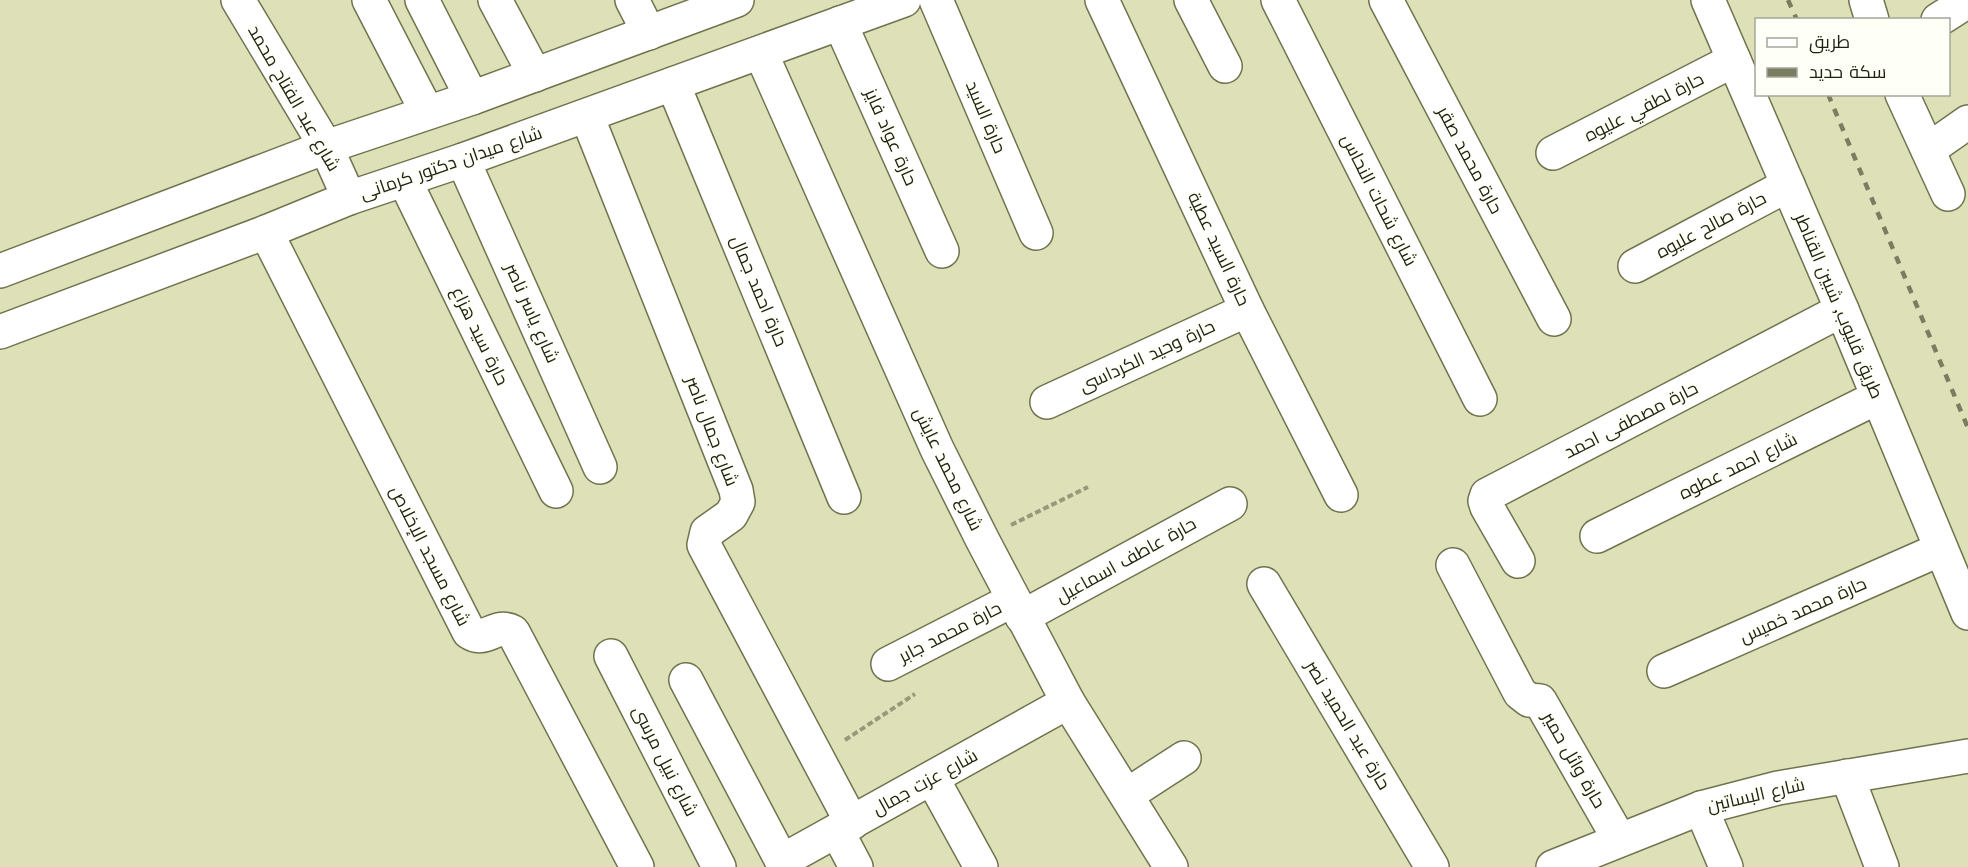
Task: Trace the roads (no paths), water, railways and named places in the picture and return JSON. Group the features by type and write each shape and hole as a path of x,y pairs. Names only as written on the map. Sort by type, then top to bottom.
{"street":[{"name":"شارع عبد الفتاح محمد","path":"238,0 326,147 348,198"},
{"path":"369,0 427,112"},
{"path":"422,0 472,98"},
{"path":"495,0 535,75"},
{"path":"632,0 649,33"},
{"path":"0,271 326,147 472,98 737,0"},
{"name":"شارع ميدان دكتور كرمانى","path":"0,332 266,232 348,198 405,181 904,0"},
{"name":"حارة السيد","path":"936,0 1036,234"},
{"name":"حارة السيد عطية","path":"1102,0 1247,310 1341,495"},
{"path":"1191,0 1224,66"},
{"name":"شارع شحات النحاس","path":"1278,0 1480,399"},
{"name":"حارة محمد صقر","path":"1386,0 1554,319"},
{"name":"طريق قليوب, شبين القناطر","path":"1708,0 1842,310 1968,614"},
{"path":"1866,0 1871,18"},
{"path":"1941,18 1968,1"},
{"name":"حارة عواد فايز","path":"840,23 942,251"},
{"name":"شارع محمد عايش","path":"760,52 937,449 1017,609 1068,702 1171,867"},
{"name":"حارة لطفي عليوه","path":"1553,153 1734,60"},
{"name":"حارة احمد جمال","path":"673,84 844,497"},
{"path":"1903,96 1948,194"},
{"name":"شارع جمال ناصر","path":"587,116 736,490 738,502 731,514 707,532 704,545 818,757 845,827 856,867"},
{"path":"1928,150 1968,122"},
{"name":"شارع ياسر ناصر","path":"463,160 600,467"},
{"name":"حارة سيد هزاع","path":"405,181 556,491"},
{"name":"حارة صالح عليوه","path":"1635,266 1788,185"},
{"name":"شارع مسجد الإخلاص","path":"266,232 469,632 481,637 501,628 507,628 513,632 637,867"},
{"name":"حارة وحيد الكرداسى","path":"1047,402 1247,310"},
{"name":"حارة مصطفى احمد","path":"1518,561 1487,507 1485,501 1487,495 1842,310"},
{"name":"شارع احمد عطوه","path":"1597,536 1878,397"},
{"name":"حارة عاطف اسماعيل","path":"1017,609 1230,504"},
{"name":"حارة محمد خميس","path":"1664,671 1941,549"},
{"name":"حارة وائل حمير","path":"1453,565 1520,693 1529,700 1540,701 1619,839"},
{"name":"حارة عبد الحميد نصر","path":"1264,584 1432,867"},
{"name":"حارة محمد جابر","path":"888,664 1017,609"},
{"name":"شارع نبيل مرسى","path":"611,656 719,867"},
{"path":"686,680 783,864"},
{"name":"شارع عزت جمال","path":"783,864 1068,702"},
{"name":"شارع البساتين","path":"1553,867 1592,859 1619,839 1701,808 1778,788 1968,756"},
{"path":"1127,795 1184,758"},
{"path":"1848,776 1882,867"},
{"path":"932,778 981,867"},
{"path":"1701,808 1726,867"}],"railway":[{"path":"1788,0 1796,18"},
{"path":"1829,96 1968,428"}]}
